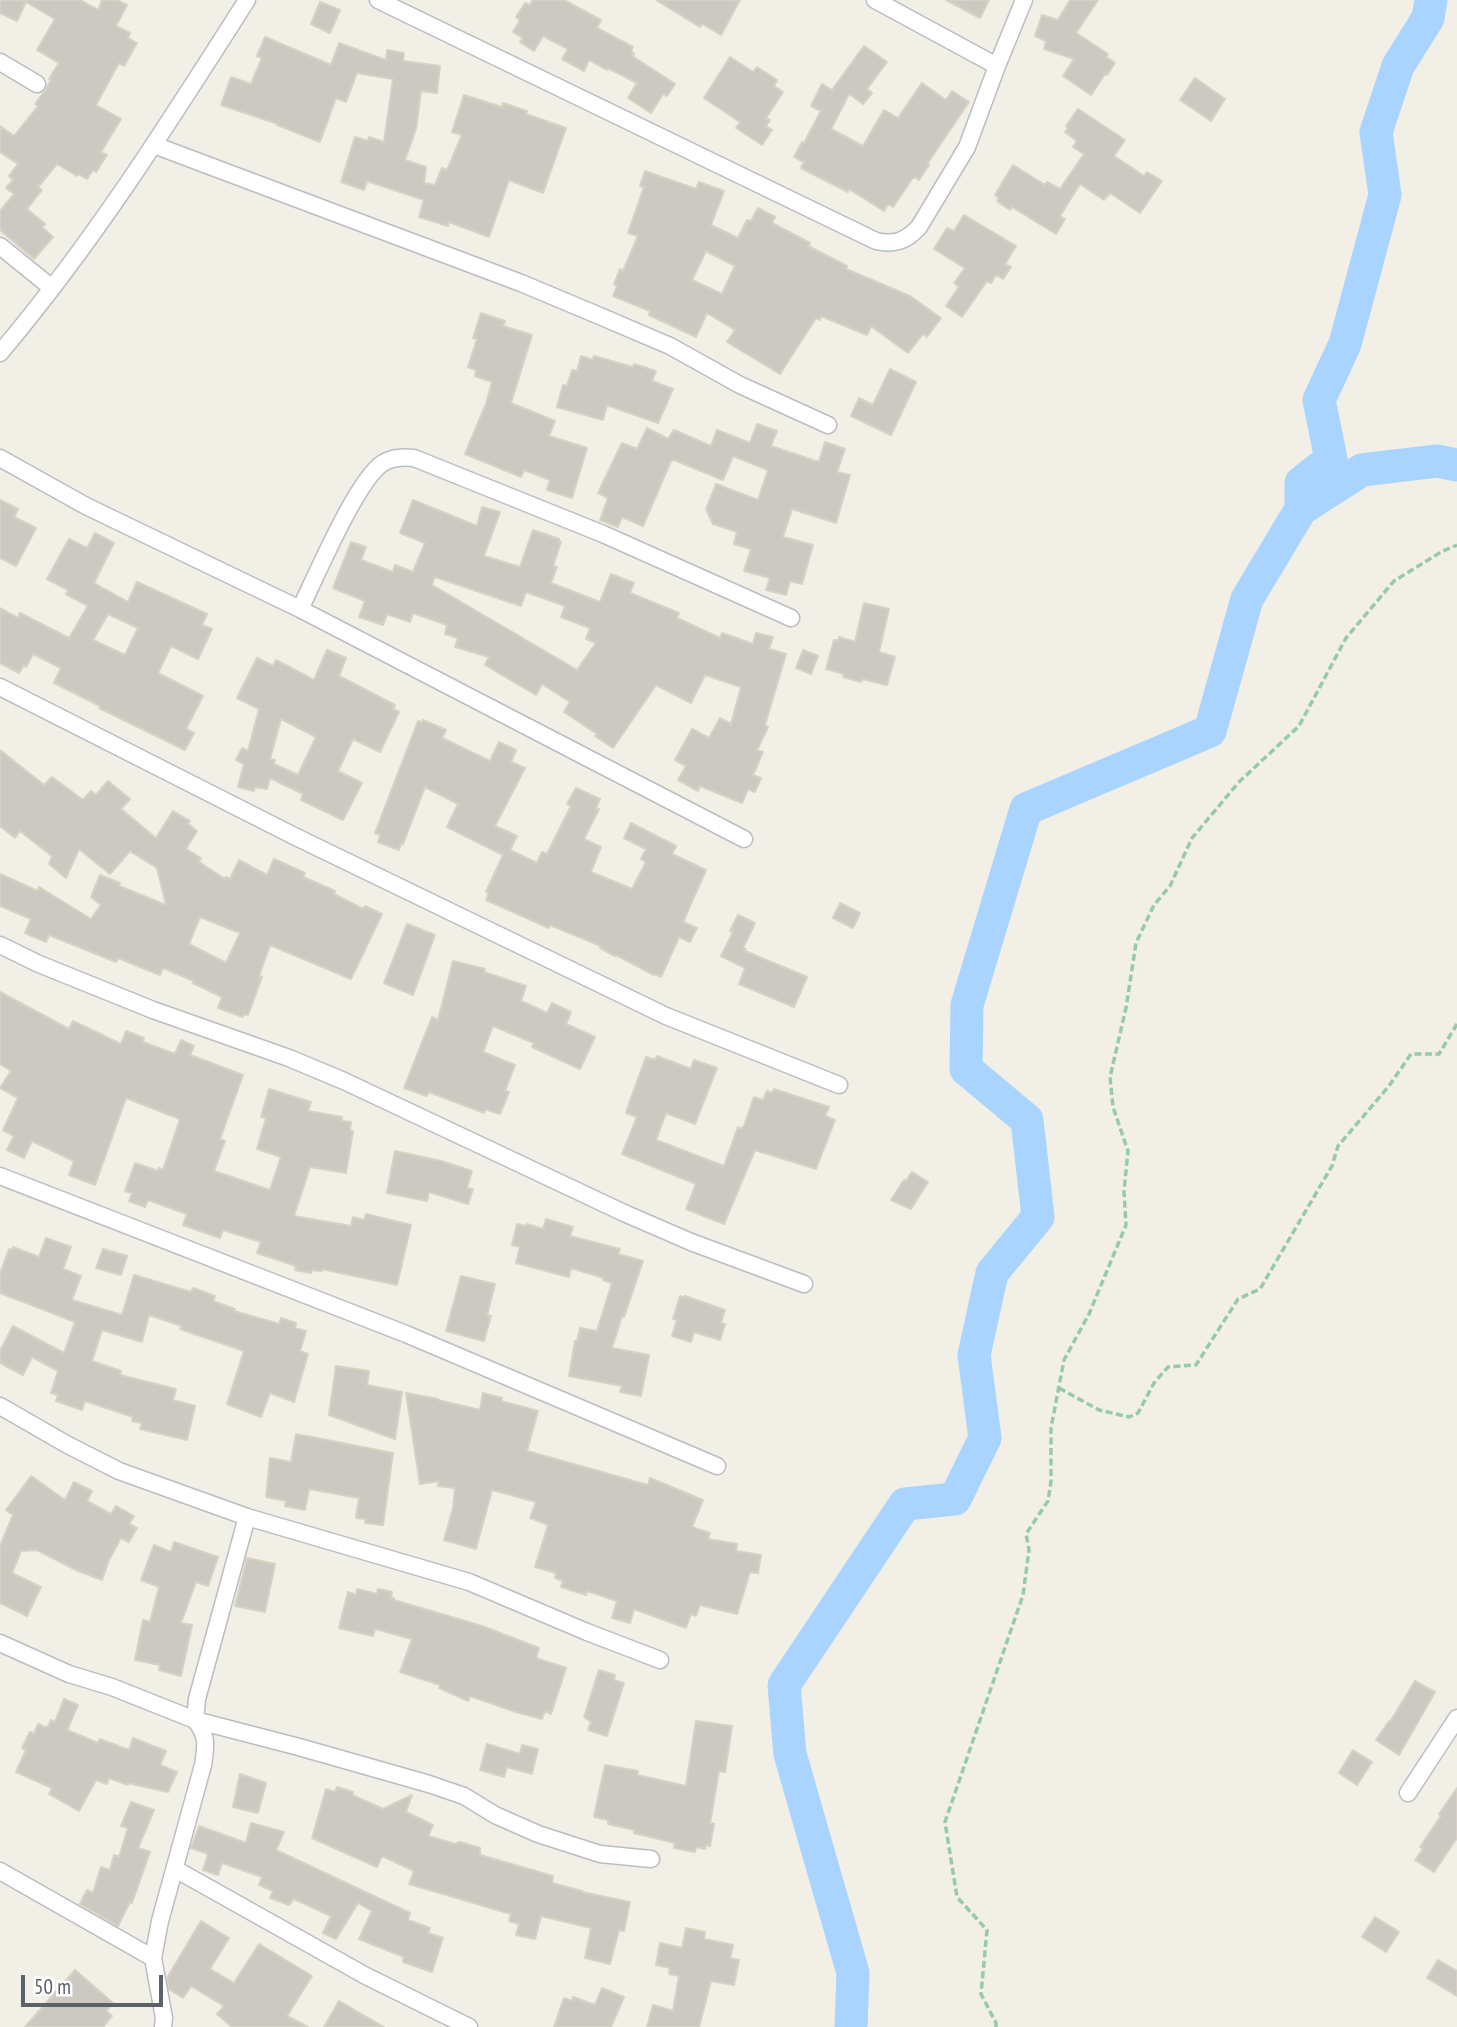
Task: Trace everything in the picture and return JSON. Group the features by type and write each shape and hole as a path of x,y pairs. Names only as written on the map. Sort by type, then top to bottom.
{"street":[{"path":"0,352 52,288 154,145 247,0"},
{"path":"378,0 876,241 888,243 910,237 919,227 967,147 1024,0"},
{"path":"875,0 997,66"},
{"path":"0,62 37,85"},
{"path":"154,145 521,283 670,346 740,385 828,425"},
{"path":"0,246 52,288"},
{"path":"300,610 364,484 382,464 402,457 414,458 603,534 791,618"},
{"path":"0,458 86,506 300,610 744,839"},
{"path":"0,687 282,830 666,1016 839,1085"},
{"path":"0,945 39,964 153,1010 289,1058 344,1081 635,1218 804,1284"},
{"path":"0,1176 406,1334 717,1466"},
{"path":"0,1406 119,1471 247,1517 469,1581 587,1633 660,1660"},
{"path":"163,2027 164,2018 153,1958 160,1922 203,1765 204,1731 195,1720 199,1690 247,1517"},
{"path":"0,1643 68,1674 112,1687 195,1720 299,1747 464,1796 495,1815 538,1834 600,1854 651,1859"},
{"path":"1408,1793 1457,1718"},
{"path":"175,1869 366,1976 469,2027"},
{"path":"0,1871 153,1958"}],"path":[{"path":"996,2027 981,1994 987,1930 957,1897 945,1822 1023,1595 1029,1550 1026,1534 1048,1501 1051,1428 1065,1360 1126,1226 1124,1191 1128,1151 1113,1107 1110,1077 1126,1008 1136,943 1154,905 1170,886 1192,838 1239,782 1299,726 1346,638 1394,581 1457,545"},
{"path":"1059,1388 1099,1410 1129,1417 1138,1413 1154,1383 1168,1367 1196,1365 1238,1298 1260,1289 1332,1166 1338,1146 1389,1086 1411,1054 1439,1054 1457,1024"}],"building":[{"path":"0,0 80,0 98,10 102,0 117,0 127,5 116,26 130,33 128,38 137,43 124,66 119,63 96,105 121,119 101,152 107,155 96,172 93,170 87,179 57,164 38,187 42,190 27,209 45,224 42,227 53,237 34,259 0,230 0,211 14,194 6,188 13,180 9,176 18,164 0,152 0,126 14,136 38,106 35,104 59,63 37,50 55,19 26,2 17,21 0,13"},
{"path":"533,0 564,0 601,20 597,28 633,47 632,56 675,84 667,96 663,94 651,113 628,98 637,83 589,60 584,71 562,59 568,49 543,36 534,51 520,42 523,38 513,32 520,20 516,17 525,3 530,5"},
{"path":"656,0 740,0 721,35 702,24 700,27"},
{"path":"946,0 989,0 980,18"},
{"path":"1070,0 1098,0 1076,33 1108,54 1106,57 1115,63 1091,95 1063,76 1074,59 1044,49 1046,41 1035,36 1042,15 1058,20"},
{"path":"320,2 340,10 330,33 311,24"},
{"path":"265,37 331,65 339,43 386,60 387,50 404,53 403,61 440,66 437,93 421,91 416,129 405,160 426,167 424,183 435,185 442,168 447,170 462,135 452,132 464,95 502,107 503,103 566,128 543,193 509,180 489,237 449,222 448,226 419,217 424,200 367,181 364,190 341,182 355,137 368,141 369,137 384,142 393,79 357,73 346,102 336,98 320,142 278,124 221,105 231,77 251,84 262,58 257,56"},
{"path":"864,46 887,62 867,89 872,93 863,104 849,94 831,129 863,146 884,110 898,118 922,83 946,100 952,91 969,102 919,180 915,177 912,179 893,207 888,204 884,211 849,189 848,192 801,168 804,162 794,157 821,111 811,106 822,84 832,90"},
{"path":"730,57 753,72 757,67 777,80 774,86 783,92 766,118 770,120 766,126 772,130 762,145 736,128 740,122 704,98"},
{"path":"1195,78 1225,99 1211,121 1180,100"},
{"path":"1078,109 1125,140 1114,156 1144,176 1147,172 1162,181 1140,213 1110,193 1104,200 1080,184 1060,216 1065,219 1056,234 1012,207 1010,210 997,201 999,198 995,195 1013,165 1045,185 1047,182 1060,189 1084,154 1073,147 1077,141 1065,132"},
{"path":"645,171 696,189 699,182 724,191 711,225 738,238 747,220 751,221 758,208 775,217 772,223 847,266 846,269 910,296 941,318 927,337 923,334 908,353 871,326 867,335 821,316 820,320 816,318 780,374 727,342 735,330 707,313 696,337 649,315 650,311 613,296 620,269 623,271 638,236 628,233 644,187 640,186","holes":["706,251 735,266 722,294 692,280"]},
{"path":"964,215 1016,246 1005,264 1011,267 1003,279 996,275 991,283 987,281 962,317 946,306 959,287 954,283 965,268 934,249 947,228 954,231"},
{"path":"481,313 505,321 503,326 532,335 511,403 555,421 549,436 587,448 572,498 547,490 550,480 524,470 521,477 465,454 486,404 492,382 475,376 476,370 468,367 477,339 473,338"},
{"path":"581,356 593,360 594,356 633,367 634,364 656,371 652,381 673,389 658,423 607,405 603,420 557,407 563,385 567,386 572,370 577,371"},
{"path":"890,369 916,382 891,435 851,416 859,398 873,405"},
{"path":"757,424 777,431 771,446 819,462 825,442 845,449 837,472 850,475 836,523 792,509 783,537 813,545 802,584 790,581 786,595 766,590 770,578 744,571 751,549 734,544 737,532 713,524 706,509 716,484 758,500 768,470 733,456 723,480 674,460 671,461 643,526 622,517 618,527 600,520 608,498 598,493 622,443 637,449 647,428 668,439 674,430 711,446 717,430 750,443"},
{"path":"0,500 18,509 14,517 36,528 16,566 0,558"},
{"path":"413,500 477,526 482,507 500,512 484,556 520,567 533,530 561,542 551,583 600,602 611,574 634,583 630,593 679,613 677,618 720,638 722,633 753,644 756,633 773,637 769,649 786,654 765,725 768,727 757,750 763,752 753,775 761,778 755,792 748,789 742,803 700,786 698,791 678,780 686,766 675,760 692,729 709,738 720,718 731,724 741,687 705,675 691,703 656,685 613,748 564,712 570,702 542,684 536,695 485,665 489,657 455,647 458,638 445,634 447,625 413,613 410,622 387,614 383,625 359,617 365,601 333,588 351,542 366,547 361,560 393,572 395,565 413,572 425,543 400,533","holes":["435,577 521,606 526,592 565,606 561,617 590,628 586,639 596,643 577,670 432,585"]},
{"path":"95,533 114,543 94,583 128,602 137,582 207,614 202,625 212,629 198,659 171,646 158,673 203,696 186,729 194,733 185,750 54,683 61,668 33,654 19,673 0,663 0,608 18,618 20,613 69,638 88,606 66,594 68,590 47,579 69,539 87,548","holes":["108,614 138,628 125,655 93,640"]},
{"path":"864,603 889,609 879,652 895,657 887,685 862,679 861,682 826,669 834,640 838,641 839,637 855,642"},
{"path":"327,650 346,658 339,676 395,705 393,709 399,712 380,752 353,739 338,771 362,783 343,820 301,800 303,794 270,778 267,789 255,787 254,791 238,787 244,764 236,760 242,748 248,751 259,709 237,698 257,658 273,666 276,660 314,680","holes":["281,719 316,737 298,775 274,764 275,760 270,759"]},
{"path":"803,650 818,656 811,674 796,668"},
{"path":"423,720 446,730 442,738 490,761 499,742 516,750 511,762 525,768 495,826 517,836 510,850 537,863 542,852 547,854 571,806 567,804 576,788 600,799 596,808 599,809 584,839 601,847 591,872 632,889 646,862 641,859 646,849 624,838 631,823 676,846 672,854 706,870 683,922 697,928 690,942 679,937 661,977 615,956 600,948 601,946 550,925 549,928 486,900 489,893 486,892 503,855 447,827 458,804 425,787 399,850 378,842 380,835 375,833 418,721 422,723"},
{"path":"0,750 44,785 52,777 83,800 91,791 96,795 108,781 130,799 121,809 156,838 173,811 190,821 188,824 197,831 186,849 201,858 199,862 225,879 230,879 239,860 267,875 274,859 305,873 303,877 335,891 334,894 363,909 365,906 382,914 351,979 270,945 248,1015 244,1014 243,1017 218,1008 222,997 163,968 160,975 118,958 116,962 49,935 46,942 25,933 31,919 0,906 0,874 38,891 39,887 91,919 101,905 91,897 100,875 120,883 119,886 166,905 157,868 130,851 110,874 79,849 66,878 49,864 52,856 20,831 15,838 0,826","holes":["200,917 240,933 226,963 189,944"]},
{"path":"840,903 860,913 853,928 833,918"},
{"path":"738,915 755,923 743,948 745,951 807,977 794,1007 739,984 745,968 721,956"},
{"path":"407,924 435,935 413,995 384,983"},
{"path":"453,961 485,969 484,972 526,986 521,1001 547,1013 552,1003 571,1012 566,1024 595,1037 580,1069 532,1047 534,1043 493,1026 483,1052 515,1065 505,1091 509,1092 500,1114 485,1109 484,1113 429,1092 427,1096 404,1088 432,1017 438,1020"},
{"path":"0,992 69,1029 73,1021 121,1044 126,1031 144,1038 143,1042 175,1054 181,1040 194,1046 190,1055 243,1075 220,1139 225,1141 214,1171 270,1190 281,1157 257,1149 266,1118 261,1117 269,1089 311,1102 308,1111 342,1117 342,1121 351,1122 350,1131 353,1131 346,1173 310,1167 294,1216 351,1226 353,1217 364,1220 366,1214 411,1225 397,1285 322,1269 312,1270 311,1273 295,1270 296,1266 257,1253 261,1242 223,1230 220,1238 183,1225 187,1214 148,1200 145,1207 129,1201 132,1193 125,1191 135,1163 158,1171 159,1168 163,1170 180,1119 126,1098 95,1185 69,1175 74,1161 32,1141 24,1158 7,1150 14,1136 3,1130 18,1098 0,1088 11,1071 0,1064"},
{"path":"657,1056 691,1069 694,1060 717,1068 695,1124 666,1113 656,1140 724,1166 738,1127 741,1129 744,1126 754,1097 763,1100 767,1091 772,1093 774,1089 829,1107 825,1116 835,1120 816,1169 755,1150 724,1224 686,1209 696,1184 622,1154 637,1117 626,1113 631,1098 646,1057 655,1060"},
{"path":"395,1151 472,1171 467,1188 473,1189 468,1204 429,1192 427,1201 387,1193"},
{"path":"912,1172 928,1182 911,1209 891,1200"},
{"path":"546,1219 573,1227 570,1236 620,1249 618,1254 643,1261 612,1348 649,1355 641,1396 620,1392 622,1386 569,1376 580,1328 597,1331 612,1283 571,1268 569,1277 516,1263 520,1247 512,1245 517,1224 543,1229"},
{"path":"46,1238 71,1247 63,1269 81,1276 72,1300 122,1315 134,1275 191,1292 193,1288 215,1296 213,1301 235,1309 234,1311 279,1324 281,1318 296,1323 295,1328 306,1331 300,1351 308,1354 294,1402 270,1393 261,1417 227,1404 244,1351 180,1329 182,1326 149,1315 142,1342 102,1330 92,1361 121,1371 120,1375 176,1389 173,1400 195,1406 187,1440 140,1429 142,1423 132,1421 133,1417 85,1401 82,1410 56,1401 58,1395 51,1393 58,1371 32,1357 23,1375 0,1363 0,1351 13,1326 64,1353 75,1322 0,1293 0,1274 9,1249 12,1250 13,1247 39,1257"},
{"path":"103,1249 127,1256 121,1275 96,1268"},
{"path":"461,1276 495,1284 487,1315 491,1316 484,1341 446,1331"},
{"path":"680,1296 725,1310 721,1323 725,1324 720,1340 694,1332 691,1342 672,1336 677,1320 673,1319"},
{"path":"336,1366 369,1371 367,1385 402,1392 395,1439 329,1415"},
{"path":"406,1393 480,1410 483,1393 502,1398 501,1401 538,1411 527,1451 648,1485 650,1478 703,1500 692,1527 710,1533 708,1539 737,1544 736,1551 761,1555 758,1573 750,1572 737,1614 700,1605 696,1616 691,1614 686,1628 634,1609 630,1623 612,1618 617,1601 587,1591 586,1595 561,1587 563,1581 555,1578 556,1573 535,1567 548,1525 530,1518 536,1502 492,1490 476,1549 444,1540 453,1508 455,1488 438,1486 439,1481 420,1484"},
{"path":"296,1434 393,1453 383,1525 365,1523 366,1519 356,1518 359,1498 309,1489 305,1510 285,1506 286,1501 266,1497 270,1458 291,1462"},
{"path":"31,1476 65,1500 74,1482 92,1491 87,1501 111,1514 116,1506 134,1516 129,1524 137,1528 129,1542 121,1538 102,1580 37,1550 21,1551 12,1573 41,1587 27,1616 0,1603 0,1546 13,1515 6,1510"},
{"path":"174,1542 218,1557 208,1586 196,1582 181,1623 192,1625 181,1676 159,1670 160,1665 135,1660 143,1620 150,1622 159,1587 141,1580 154,1545 171,1552"},
{"path":"247,1558 275,1564 265,1612 235,1606"},
{"path":"357,1589 377,1594 378,1589 392,1592 391,1598 394,1600 482,1626 539,1648 536,1658 566,1668 551,1714 545,1711 542,1719 470,1696 468,1701 439,1688 440,1685 400,1672 412,1639 375,1629 373,1636 339,1628 348,1592 356,1595"},
{"path":"599,1670 615,1675 614,1680 624,1683 607,1736 588,1730 591,1722 584,1717"},
{"path":"1415,1681 1435,1692 1399,1755 1376,1740"},
{"path":"64,1699 78,1705 67,1730 98,1743 100,1739 129,1750 133,1738 166,1751 160,1765 177,1772 168,1792 128,1785 109,1778 107,1784 96,1780 79,1811 49,1794 52,1788 16,1772 26,1750 22,1748 30,1732 34,1734 38,1724 47,1728 51,1720 55,1722"},
{"path":"696,1721 732,1726 725,1772 719,1771 710,1823 714,1824 710,1846 706,1845 705,1849 696,1847 695,1852 674,1848 675,1843 634,1833 635,1830 608,1824 608,1820 594,1817 605,1765 638,1771 637,1775 686,1786"},
{"path":"487,1744 520,1754 522,1745 538,1749 532,1774 507,1767 504,1777 480,1770"},
{"path":"1353,1750 1372,1762 1357,1785 1339,1773"},
{"path":"240,1774 266,1783 258,1813 233,1807"},
{"path":"337,1787 353,1792 352,1795 383,1809 412,1795 406,1812 433,1825 428,1836 480,1848 480,1855 553,1876 552,1883 630,1902 624,1931 619,1930 610,1964 585,1958 591,1928 541,1916 535,1939 516,1935 519,1924 509,1921 511,1914 409,1884 414,1871 382,1856 377,1867 312,1838 326,1789 335,1792"},
{"path":"1457,1788 1457,1838 1434,1872 1415,1860 1423,1849 1420,1847 1441,1816 1439,1814"},
{"path":"131,1802 154,1810 138,1848 150,1852 132,1903 130,1902 118,1926 80,1904 87,1890 93,1893 101,1867 110,1870 114,1855 119,1857 128,1828 121,1826"},
{"path":"251,1823 284,1832 276,1850 410,1913 408,1920 430,1928 428,1933 443,1938 432,1972 403,1962 404,1957 359,1939 372,1911 358,1903 336,1939 323,1933 331,1916 294,1899 289,1905 270,1898 273,1891 259,1885 262,1877 222,1863 218,1875 203,1870 208,1854 191,1848 199,1826 246,1843"},
{"path":"1375,1917 1399,1932 1386,1952 1362,1937"},
{"path":"201,1921 229,1938 210,1969 234,1983 259,1944 312,1976 287,2016 308,2027 232,2027 217,2014 224,2006 191,1986 183,1998 169,1989 167,1978"},
{"path":"686,1928 705,1932 704,1939 733,1945 730,1958 739,1960 734,1985 711,1981 699,2027 647,2027 653,2005 673,2011 679,1976 669,1974 670,1968 656,1965 660,1943 682,1948"},
{"path":"1438,1960 1457,1971 1457,1996 1427,1978"},
{"path":"75,1970 113,2003 106,2011 112,2016 103,2027 25,2027"},
{"path":"602,1988 624,1997 611,2027 554,2027 564,1998 572,2001 573,1997 595,2005"},
{"path":"339,2001 384,2027 324,2027"}],"waterway":[{"path":"1301,509 1301,483 1331,459 1319,400 1345,344 1385,195 1376,132 1398,66 1428,18 1431,0"},
{"path":"851,2027 853,1973 790,1754 784,1685 905,1504 955,1499 985,1438 974,1355 992,1273 1038,1217 1027,1120 966,1069 967,1005 1026,809 1210,731 1247,599 1301,509 1362,470 1437,461 1457,465"}]}
